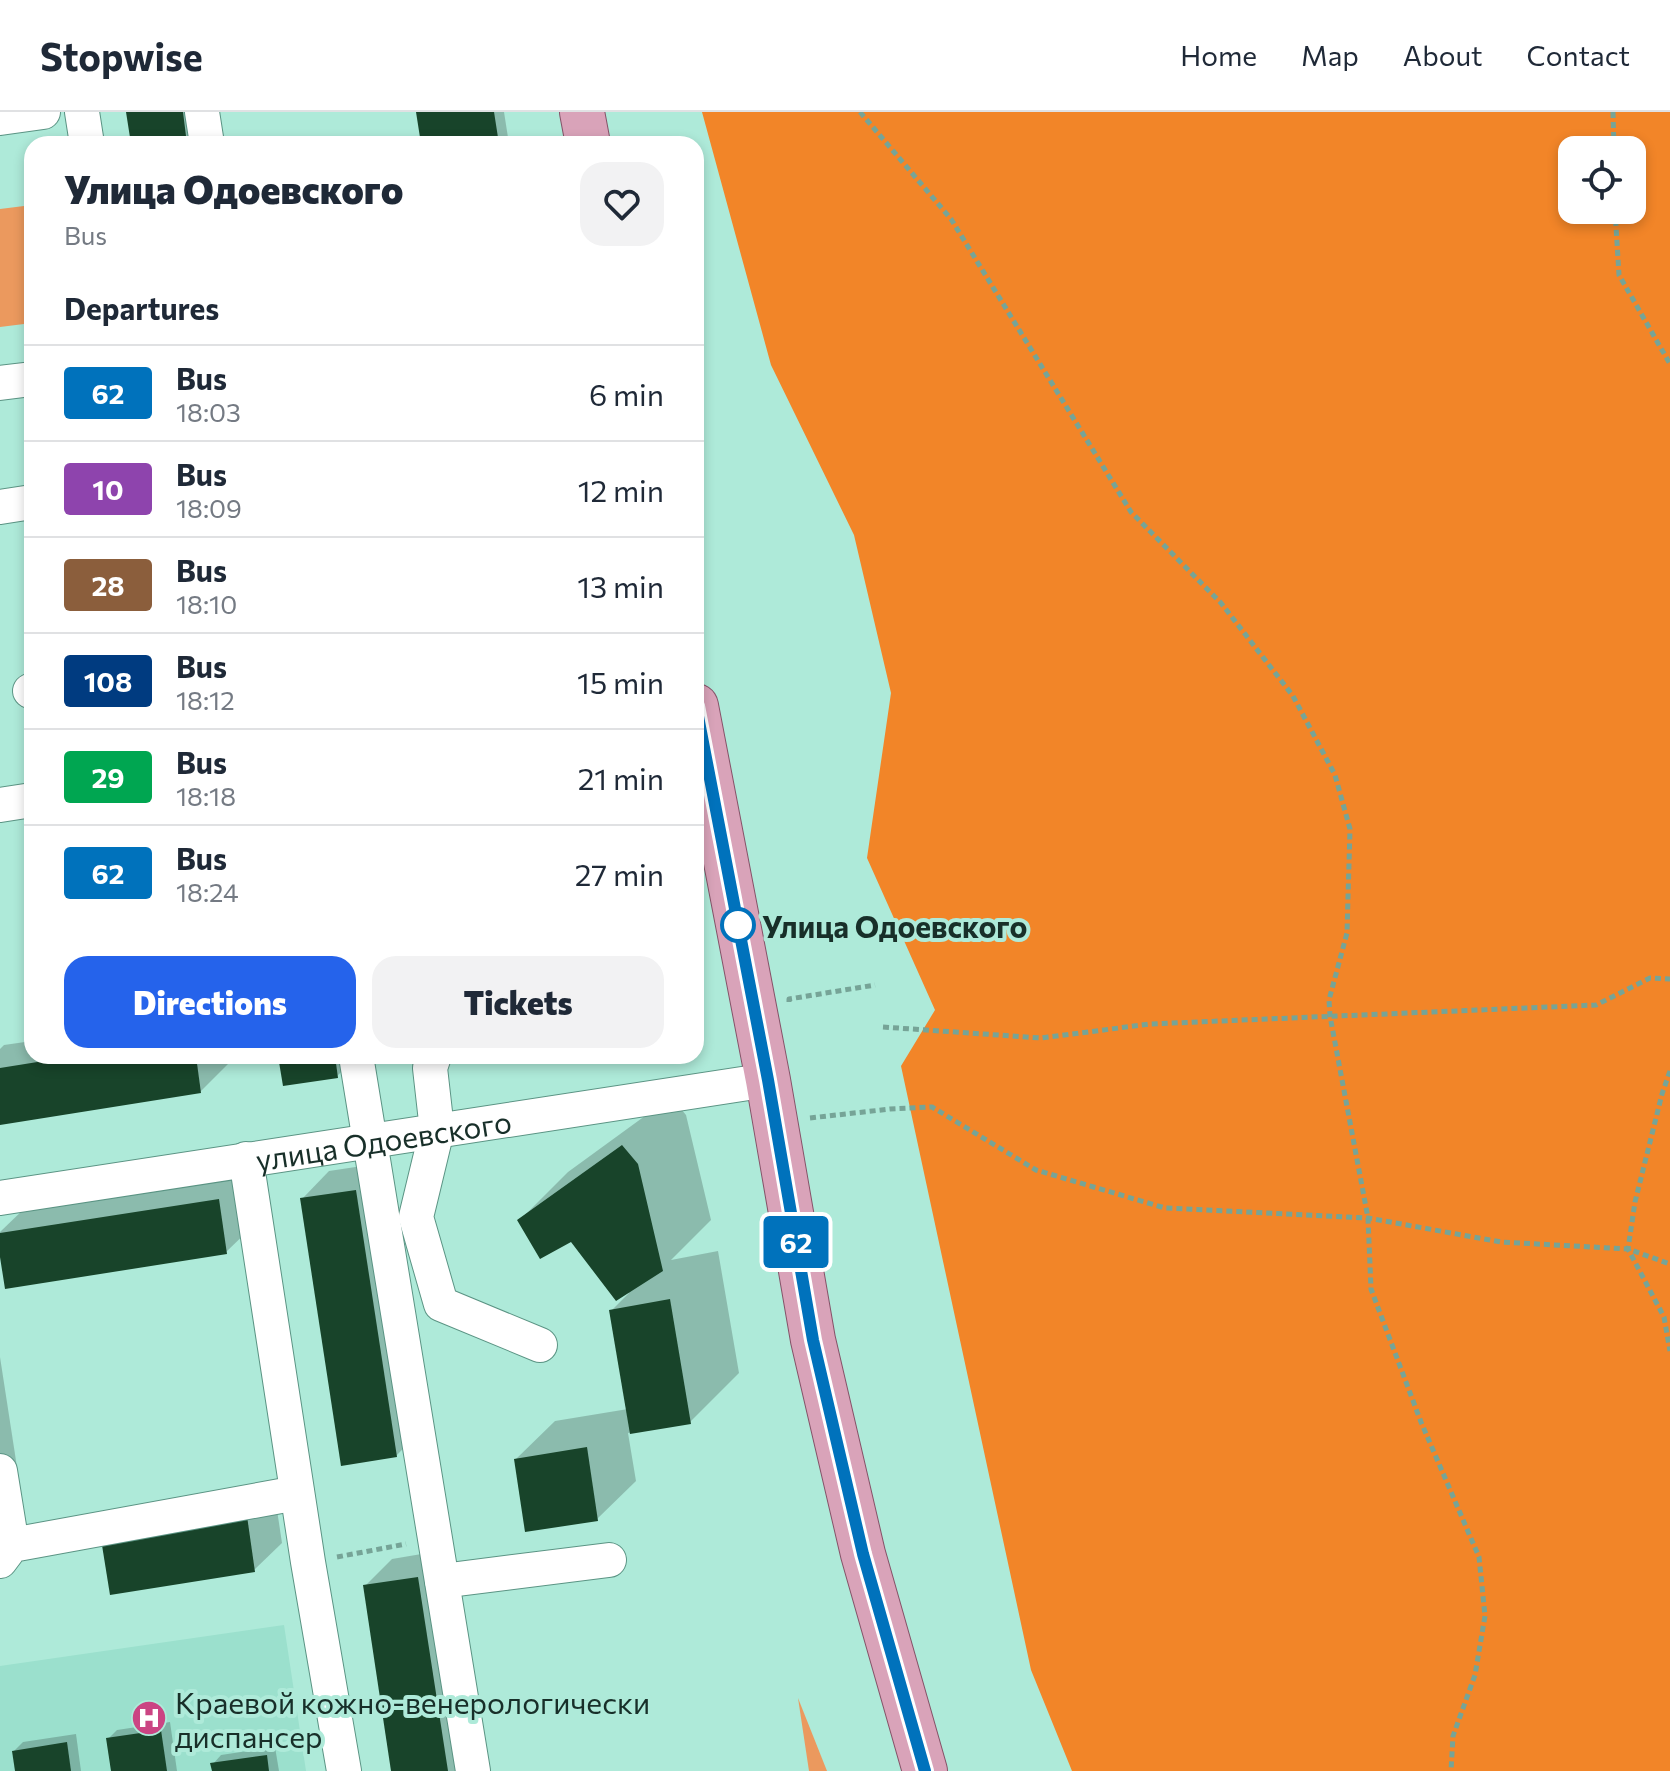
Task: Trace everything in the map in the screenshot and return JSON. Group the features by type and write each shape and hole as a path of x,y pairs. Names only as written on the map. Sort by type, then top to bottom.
{"main road":[{"path":"555,112 560,136"},
{"path":"582,112 586,136"},
{"path":"704,758 754,1083 785,1343 833,1559 895,1771"},
{"path":"704,889 754,1083 863,1554 925,1771"}],"street":[{"path":"0,118 43,112"},
{"path":"82,112 86,136"},
{"path":"202,112 206,136"},
{"path":"0,383 24,380"},
{"path":"0,507 24,503"},
{"path":"0,805 24,801"},
{"path":"357,1064 473,1771"},
{"path":"431,1064 437,1130 416,1217 441,1304 540,1345"},
{"name":"улица Одоевского","path":"0,1198 754,1083"},
{"path":"246,1159 308,1562 344,1771"},
{"path":"0,1471 6,1553 297,1493"},
{"path":"442,1581 609,1560"}],"path":[{"path":"860,112 951,219 1131,512 1221,603 1293,696 1335,775 1350,829 1347,933 1329,1000 1330,1016 1368,1218 1371,1289 1421,1422 1479,1557 1485,1616 1475,1675 1453,1736 1451,1771"},
{"path":"1613,112 1614,136"},
{"path":"1616,224 1619,275 1670,364"},
{"path":"883,1027 1041,1038 1150,1024 1596,1005 1650,978 1670,979"},
{"path":"792,1014 789,999 875,985"},
{"path":"1670,1071 1635,1202 1628,1249 1664,1317 1670,1351"},
{"path":"807,1105 810,1120 890,1109 932,1107 1036,1170 1165,1208 1368,1218 1501,1242 1628,1249 1670,1264"},
{"path":"308,1562 435,1539"}],"shaded area":[{"path":"702,112 1670,112 1670,1771 1072,1771 1031,1670 901,1066 935,1010 867,858 891,693 854,535 771,365"},
{"path":"24,206 24,324 0,327 0,209"},
{"name":"Краевой кожно-венерологически диспансер","path":"284,1625 306,1771 0,1771 0,1666"},
{"path":"798,1698 827,1771 809,1771"}],"building":[{"path":"126,112 183,112 186,136 130,136"},
{"path":"416,112 494,112 498,136 420,136"},
{"path":"25,1064 197,1064 201,1093 0,1125 0,1068"},
{"path":"279,1064 336,1064 338,1078 283,1086"},
{"path":"622,1145 638,1164 663,1271 616,1301 571,1242 540,1259 517,1220"},
{"path":"356,1190 397,1457 341,1466 300,1198"},
{"path":"219,1199 227,1254 5,1289 0,1233"},
{"path":"670,1299 691,1424 630,1434 609,1310"},
{"path":"587,1447 598,1521 525,1532 514,1459"},
{"path":"247,1516 255,1572 110,1595 101,1539"},
{"path":"418,1577 448,1771 391,1771 363,1585"},
{"path":"161,1730 167,1771 111,1771 106,1738"},
{"path":"67,1742 71,1771 15,1771 12,1751"},
{"path":"267,1755 269,1771 212,1771 210,1763"}],"bus line":[{"name":"62","path":"704,748 768,1080 813,1340 863,1554 925,1771"}],"place":[{"name":"Улица Одоевского","path":"738,925"},
{"name":"Краевой кожно-венерологически диспансер","path":"149,1718"}]}
